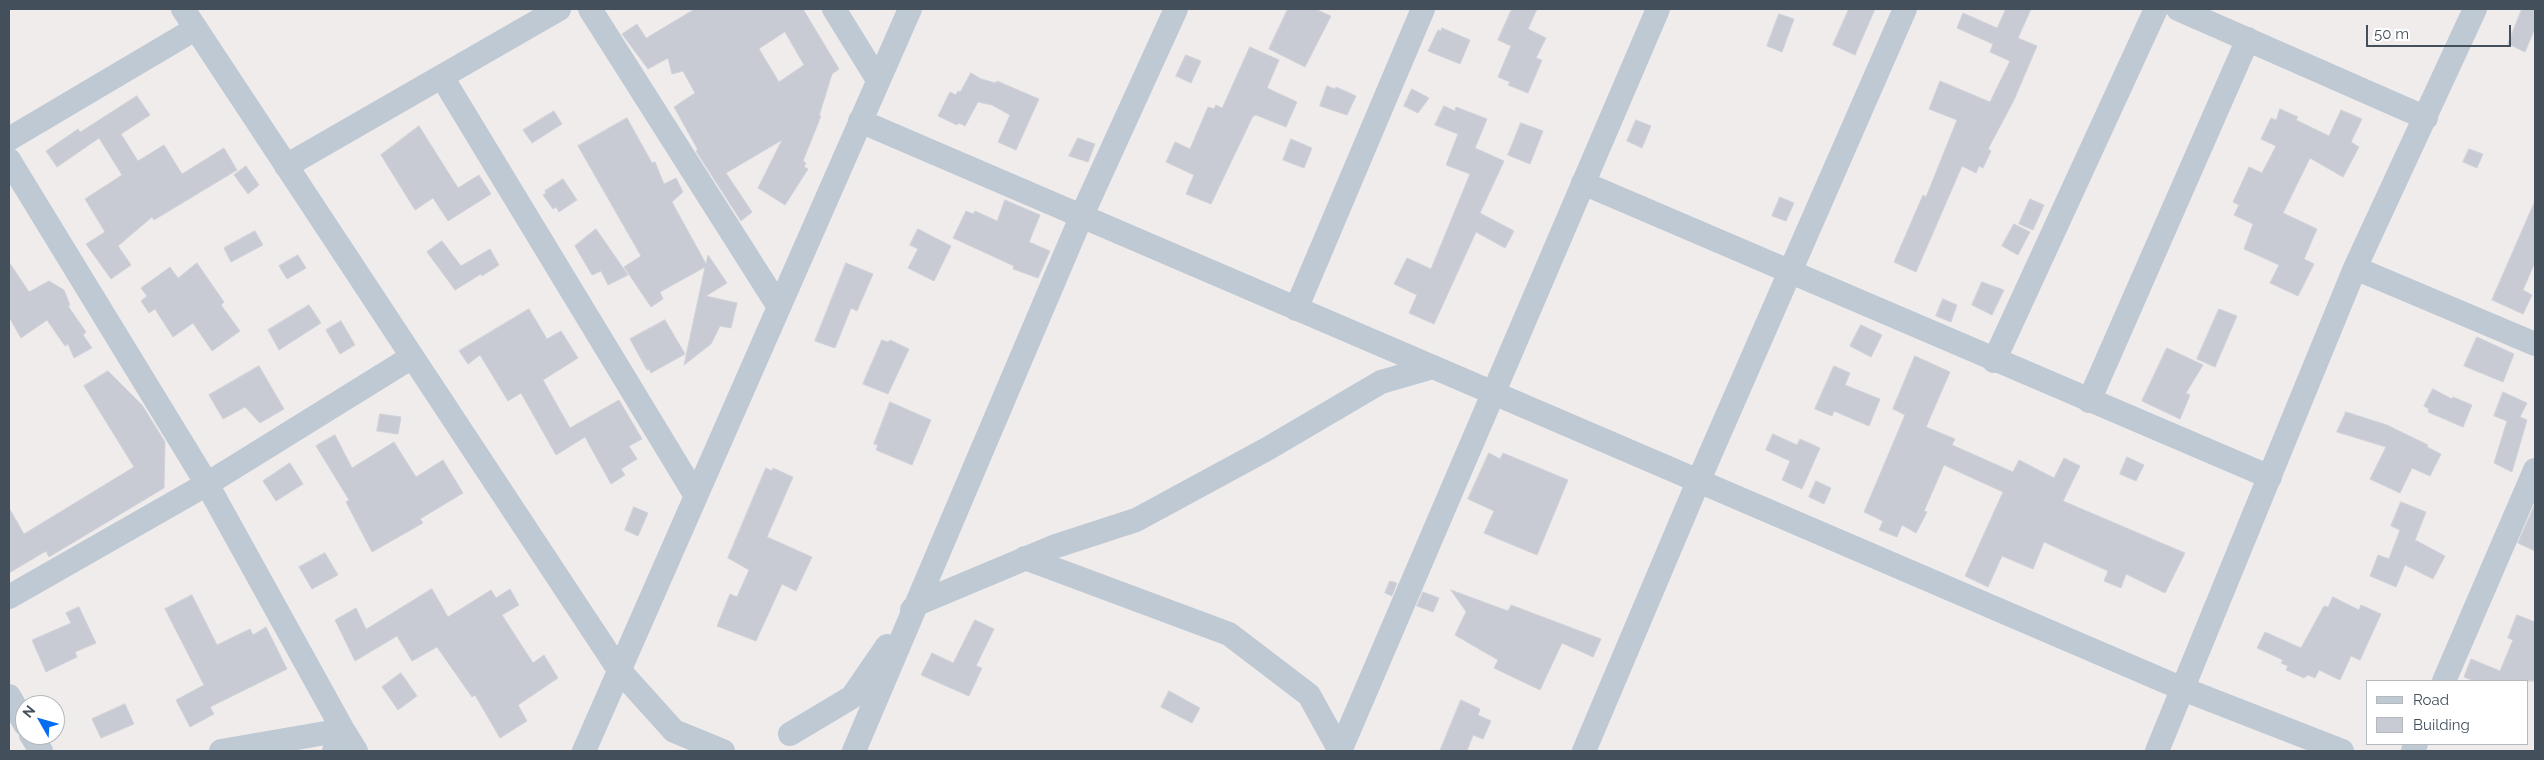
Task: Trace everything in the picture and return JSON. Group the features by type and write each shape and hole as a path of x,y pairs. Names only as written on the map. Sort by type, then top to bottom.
{"street":[{"path":"183,9 619,670 674,731 723,751"},
{"path":"286,166 559,9"},
{"path":"590,9 778,307"},
{"path":"834,9 878,80"},
{"path":"584,751 910,9"},
{"path":"854,751 1082,215 1176,9"},
{"path":"1296,309 1423,9"},
{"path":"1340,751 1658,9"},
{"path":"1584,751 1698,482 1905,9"},
{"path":"1994,360 2156,9"},
{"path":"2178,9 2426,118"},
{"path":"2157,751 2355,268 2475,9"},
{"path":"9,139 195,29"},
{"path":"2089,401 2248,39"},
{"path":"442,77 696,496"},
{"path":"860,120 2183,689 2342,751"},
{"path":"9,160 207,484 339,741 356,751"},
{"path":"1583,183 2270,477"},
{"path":"2355,268 2535,344"},
{"path":"9,597 207,484 412,357"},
{"path":"790,734 852,697 917,604 1053,547 1136,520 1267,449 1381,382 1433,367"},
{"path":"2444,680 2535,470"},
{"path":"1025,558 1229,634 1309,695 1340,751"},
{"path":"221,751 339,741"}],"building":[{"path":"695,9 803,9 839,69 832,74 819,116 821,116 803,161 806,163 804,167 808,169 785,205 758,188 782,140 726,173 752,212 741,221 696,151 698,150 674,107 695,93 683,71 672,74 668,58 648,69 622,34 637,24 646,38","holes":["785,32 804,65 779,82 759,49"]},
{"path":"1288,9 1315,9 1331,16 1305,67 1269,49"},
{"path":"1512,9 1537,9 1528,29 1546,38 1536,58 1542,60 1528,93 1508,85 1510,82 1498,77 1511,46 1498,40"},
{"path":"1849,9 1875,9 1855,55 1833,45"},
{"path":"2006,9 2031,9 2018,38 2037,46 2014,100 1988,149 1991,151 1983,168 1979,166 1976,173 1962,166 1916,272 1894,262 1923,195 1926,197 1957,120 1929,109 1940,81 1990,102 2010,61 1990,52 1993,44 1957,28 1963,13 1997,28"},
{"path":"2522,9 2535,9 2535,28 2525,52 2508,44"},
{"path":"1779,14 1794,19 1782,52 1767,46"},
{"path":"1442,28 1470,40 1460,64 1428,51 1438,30 1441,31"},
{"path":"1250,47 1279,60 1267,88 1297,102 1286,127 1256,115 1253,116 1211,204 1186,194 1194,175 1166,162 1175,142 1190,149 1208,107 1214,109 1216,105 1222,108"},
{"path":"1186,55 1201,61 1191,83 1176,76"},
{"path":"971,73 981,79 996,83 997,81 1039,99 1016,150 998,142 1010,115 992,105 978,102 965,126 959,123 957,125 938,116 950,92 956,95 958,91 960,92"},
{"path":"1327,86 1335,89 1336,87 1356,96 1347,115 1320,106"},
{"path":"1412,89 1429,98 1418,113 1404,106"},
{"path":"137,96 150,115 121,134 138,161 164,145 182,174 224,148 237,170 154,220 152,217 118,246 131,265 111,279 86,244 105,232 85,199 122,175 99,138 57,167 46,151 78,129 80,132"},
{"path":"1444,106 1455,111 1456,107 1487,119 1475,148 1504,161 1480,213 1514,231 1505,248 1476,232 1434,324 1409,313 1417,295 1394,284 1407,258 1431,269 1470,174 1446,165 1458,134 1435,125"},
{"path":"2280,109 2298,117 2296,120 2329,136 2341,110 2362,119 2351,142 2359,147 2343,177 2310,158 2283,213 2317,229 2304,259 2314,264 2298,296 2270,283 2279,265 2244,249 2253,224 2234,215 2239,205 2233,202 2249,167 2262,173 2276,146 2261,139 2271,118 2276,120"},
{"path":"554,111 562,124 532,143 523,130"},
{"path":"627,118 652,163 655,162 664,184 676,178 683,192 672,202 706,264 708,255 727,283 706,296 737,303 731,328 720,326 711,344 684,365 705,267 660,292 663,299 651,307 624,267 641,256 578,146"},
{"path":"1636,120 1651,126 1642,148 1627,141"},
{"path":"1521,123 1543,131 1530,164 1508,155"},
{"path":"419,126 458,188 479,175 491,194 448,221 433,198 415,210 381,155"},
{"path":"1078,138 1095,144 1088,162 1069,156"},
{"path":"1291,139 1312,148 1304,168 1283,160"},
{"path":"2469,149 2483,154 2477,168 2463,162"},
{"path":"246,166 259,185 248,194 234,175"},
{"path":"563,179 577,200 559,212 556,207 553,209 543,195 546,193 545,191"},
{"path":"1780,197 1794,203 1786,221 1772,216"},
{"path":"2030,199 2044,205 2033,230 2019,224"},
{"path":"1005,200 1040,215 1029,242 1050,251 1038,278 1013,269 1014,266 953,238 966,211 973,214 975,211 997,221"},
{"path":"2535,201 2535,262 2523,290 2532,295 2523,314 2492,300"},
{"path":"2014,224 2030,232 2018,255 2002,246"},
{"path":"596,229 628,275 608,285 601,271 592,275 575,246"},
{"path":"918,229 951,246 934,281 908,268 918,249 910,245"},
{"path":"255,231 263,245 231,262 224,248"},
{"path":"442,241 461,266 490,249 499,265 455,290 427,252"},
{"path":"298,255 306,268 287,279 279,266"},
{"path":"9,262 29,292 49,281 64,290 70,305 68,306 86,332 83,335 92,348 74,358 68,344 65,346 47,320 21,338 9,317"},
{"path":"197,263 224,302 221,305 240,331 212,351 193,323 173,337 155,309 149,313 141,301 147,296 141,288 170,267 178,278"},
{"path":"846,263 873,274 857,311 851,308 835,348 815,341"},
{"path":"1982,282 2004,290 1992,315 1972,305"},
{"path":"1943,299 1957,305 1951,322 1936,316"},
{"path":"309,305 321,323 279,350 268,330"},
{"path":"529,309 547,339 561,331 578,358 543,380 570,428 619,400 642,439 629,446 637,459 621,469 625,475 611,484 585,437 556,455 521,393 508,401 480,355 468,364 459,351"},
{"path":"2219,309 2237,316 2215,367 2197,359"},
{"path":"665,320 685,354 651,373 649,369 647,370 630,339"},
{"path":"341,321 355,345 340,354 326,330"},
{"path":"1861,325 1882,335 1871,357 1850,346"},
{"path":"2477,337 2514,354 2503,382 2464,366"},
{"path":"882,340 888,342 890,340 909,349 888,394 863,384"},
{"path":"2167,348 2203,365 2186,393 2190,395 2180,419 2142,401"},
{"path":"1915,356 1950,372 1926,427 1955,439 1952,445 2013,472 2019,460 2054,478 2064,458 2080,466 2063,501 2185,553 2165,593 2126,574 2121,588 2104,581 2108,571 2044,542 2033,569 2002,556 1988,587 1965,576 2003,492 1944,465 1924,511 1927,512 1916,533 1902,525 1897,537 1879,530 1883,521 1864,512 1905,415 1893,409"},
{"path":"259,366 284,409 260,423 245,407 223,419 209,395"},
{"path":"1834,366 1850,373 1845,385 1880,399 1869,426 1834,411 1832,416 1815,409"},
{"path":"108,371 142,405 165,442 164,488 49,557 46,551 9,573 9,508 24,534 134,467 84,386"},
{"path":"2433,389 2452,399 2453,397 2472,405 2463,427 2428,412 2429,409 2424,406"},
{"path":"2503,392 2527,403 2520,417 2527,420 2512,472 2494,463 2507,421 2494,416"},
{"path":"890,402 931,420 912,465 876,450 878,445 874,444"},
{"path":"2346,412 2387,425 2428,445 2427,447 2441,454 2430,476 2412,468 2400,493 2370,479 2386,447 2337,432"},
{"path":"380,414 401,417 398,434 377,431"},
{"path":"1773,434 1797,445 1800,439 1820,448 1802,489 1782,480 1790,461 1766,450"},
{"path":"335,435 352,468 394,442 416,477 443,460 463,493 420,519 423,523 372,552 346,502 349,500 316,446"},
{"path":"1489,453 1500,459 1503,453 1568,480 1537,555 1484,533 1494,511 1468,499"},
{"path":"2127,457 2144,465 2136,481 2120,474"},
{"path":"290,463 303,484 276,501 263,481"},
{"path":"766,468 772,471 773,468 793,477 767,537 812,557 796,591 782,584 756,641 717,626 730,594 737,597 749,570 728,558"},
{"path":"1816,481 1831,488 1824,504 1809,497"},
{"path":"2401,502 2426,512 2415,540 2445,556 2433,579 2405,565 2396,587 2370,576 2378,555 2389,559 2400,530 2391,526"},
{"path":"2535,504 2535,551 2518,543"},
{"path":"634,507 648,513 638,536 625,530"},
{"path":"325,553 338,575 312,589 299,567"},
{"path":"1390,581 1397,583 1392,596 1385,593"},
{"path":"432,589 448,617 491,590 496,598 510,589 519,605 502,615 533,663 544,655 558,678 518,705 527,721 500,738 475,695 472,697 437,647 412,661 397,636 355,661 335,620 356,608 366,629"},
{"path":"1451,590 1508,611 1511,605 1601,639 1593,657 1562,643 1540,690 1494,668 1498,660 1455,635 1466,612"},
{"path":"1423,592 1439,598 1433,612 1417,606"},
{"path":"192,595 217,645 250,629 253,635 266,627 287,669 210,707 214,714 190,727 176,700 204,685 165,609"},
{"path":"2333,597 2359,610 2361,605 2381,614 2360,660 2351,656 2340,680 2319,670 2315,678 2308,675 2304,678 2286,670 2288,666 2281,663 2283,660 2257,648 2265,632 2301,648 2324,606 2328,607"},
{"path":"79,607 96,643 75,652 77,657 46,672 32,640 71,623 66,613"},
{"path":"2517,615 2535,622 2535,681 2472,680 2464,677 2471,659 2500,671 2513,640 2508,638"},
{"path":"975,620 994,629 976,666 982,668 969,696 921,675 932,653 953,663"},
{"path":"401,673 417,696 398,710 382,687"},
{"path":"1169,691 1200,708 1192,723 1161,707"},
{"path":"1461,700 1480,709 1478,715 1491,721 1483,739 1473,735 1467,751 1440,751"},
{"path":"125,704 134,724 101,738 92,719"}]}
